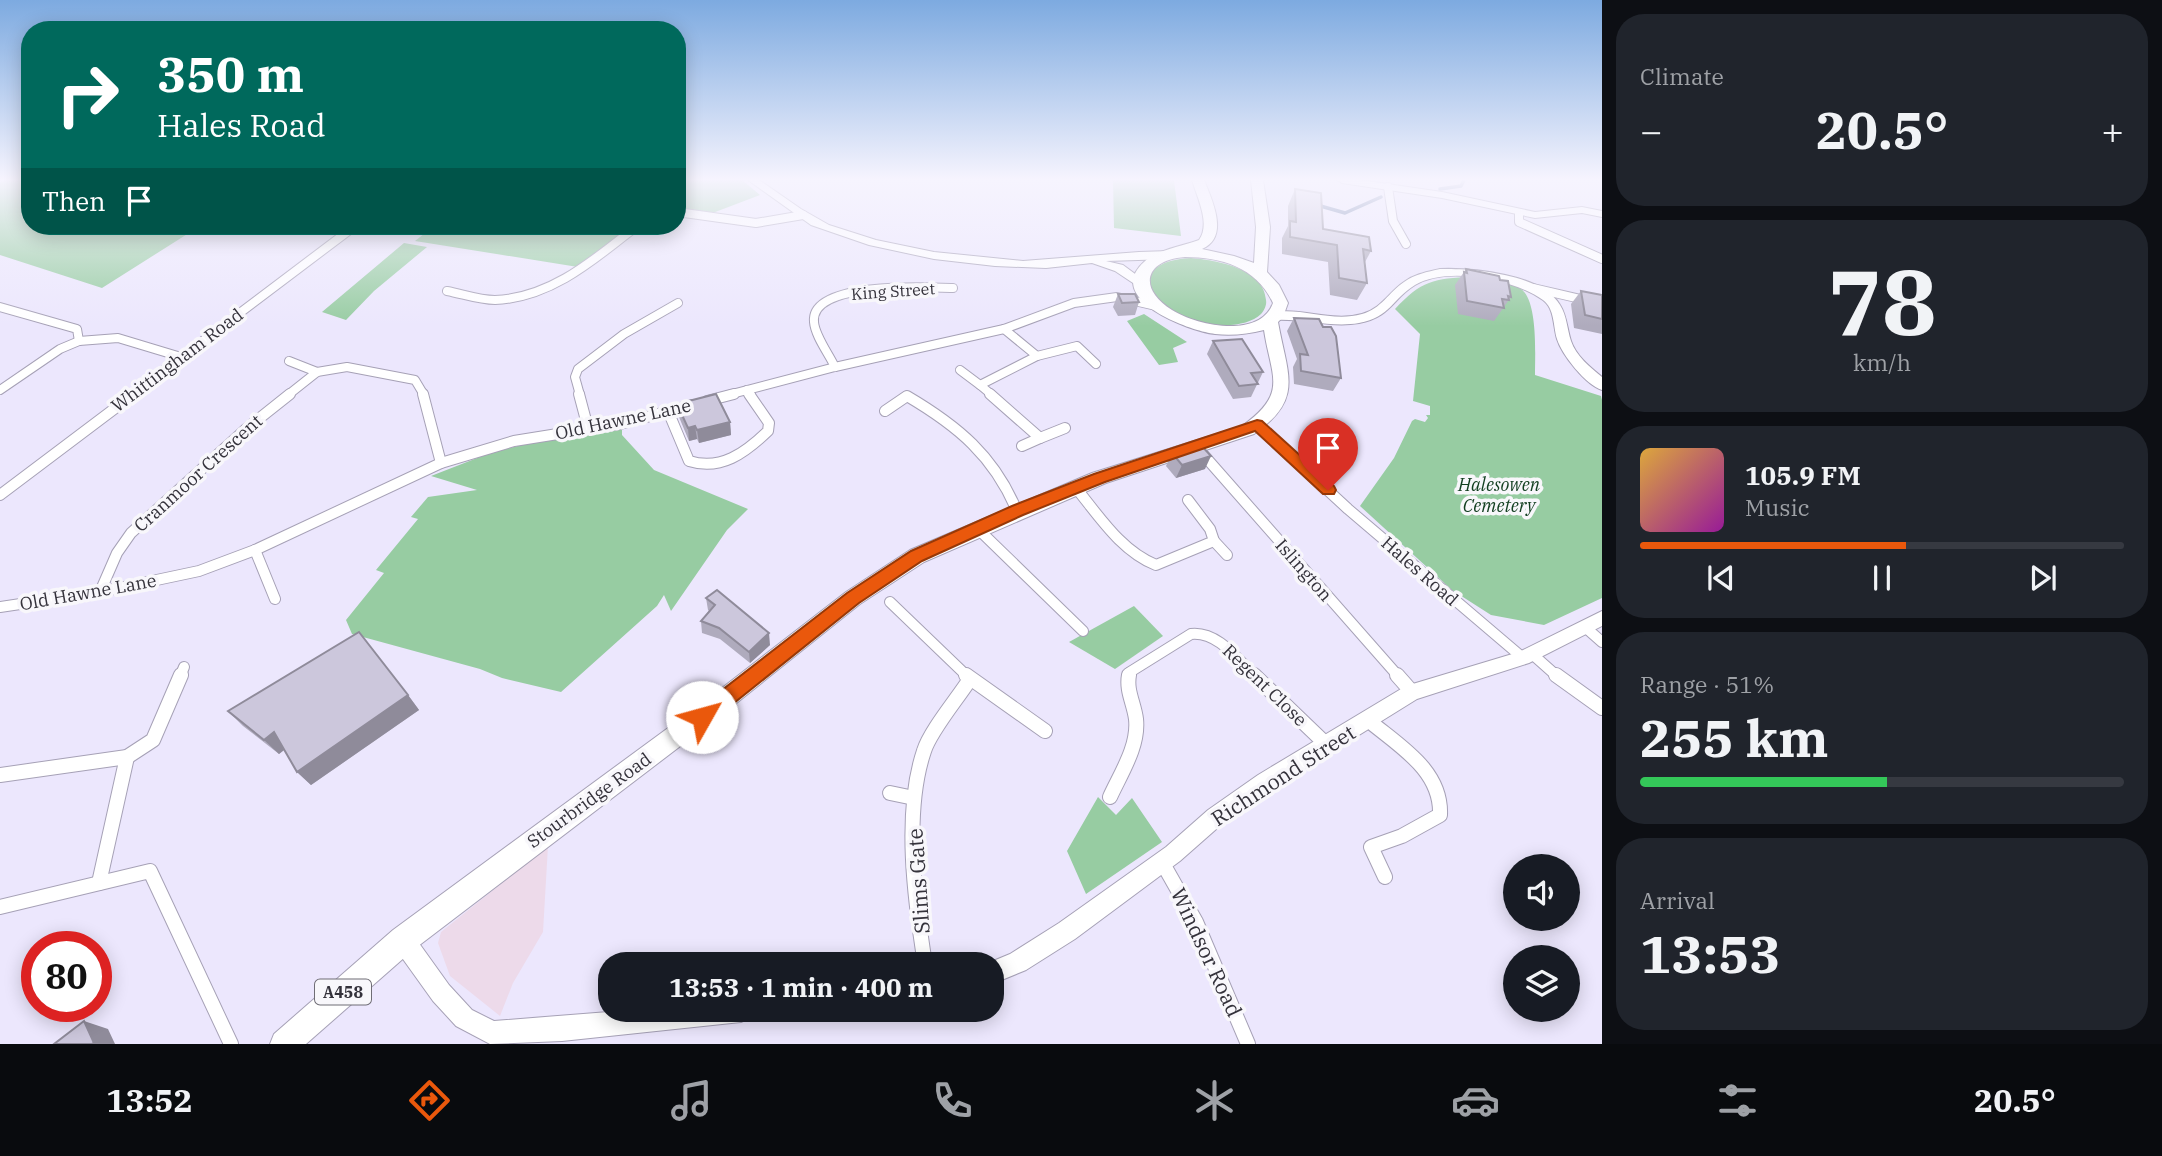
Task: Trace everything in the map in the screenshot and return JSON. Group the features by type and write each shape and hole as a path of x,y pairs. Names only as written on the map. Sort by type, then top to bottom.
{"highway":[{"path":"1210,229 1210,235 1200,245 1148,267 1142,277 1142,286 1156,307 1186,324 1247,337 1279,357"},
{"path":"1259,274 1264,251 1264,229"},
{"path":"1172,255 1219,256 1259,274 1276,291 1279,303 1272,319 1272,340 1284,377 1280,396 1270,414 1257,425"},
{"path":"1225,331 1251,329 1272,319"},
{"name":"Stourbridge Road","path":"284,1044 403,940 721,702 853,598 916,556 1017,510 1257,425"}],"street":[{"path":"832,229 848,236 962,258 1010,264 1086,261 1146,254 1172,255"},
{"path":"1397,229 1406,244"},
{"path":"1534,229 1602,260"},
{"name":"Whittingham Road","path":"0,495 343,235"},
{"path":"447,290 494,300 544,289 580,269 624,235"},
{"path":"1086,261 1119,268 1142,286 1117,297"},
{"path":"1272,319 1292,314 1339,321 1363,318 1384,310 1411,282 1443,273 1463,272 1602,304"},
{"path":"1530,287 1549,298 1558,308 1566,347 1602,385"},
{"name":"King Street","path":"835,367 814,324 813,316 829,298 868,292 953,288"},
{"path":"1276,291 1315,316"},
{"path":"1117,297 1156,307"},
{"name":"Old Hawne Lane","path":"0,607 100,592 199,571 256,550 442,463 514,441 620,424 835,367 1004,329 1074,303 1117,297"},
{"path":"588,428 575,377 578,369 624,334 678,303"},
{"path":"0,307 77,329 79,341"},
{"path":"1004,329 1037,356"},
{"path":"0,390 60,349 94,336 120,338 181,357"},
{"path":"980,385 1037,356 1077,346 1096,364"},
{"path":"289,361 317,372 347,367 415,380 421,384 442,463"},
{"path":"960,370 1041,438"},
{"name":"Cranmoor Crescent","path":"100,592 117,554 131,533 254,422 317,372"},
{"path":"668,411 689,461 707,466 718,464 760,439 768,431 769,424 747,390"},
{"path":"885,411 907,396 932,410 958,430 1000,475 1017,510"},
{"name":"Hales Road","path":"1257,425 1348,509 1527,656 1602,708"},
{"path":"1022,446 1065,428"},
{"name":"Islington","path":"1196,447 1412,692"},
{"path":"1076,488 1142,561 1156,565 1214,541"},
{"path":"1188,500 1210,529 1214,541 1227,555"},
{"path":"977,528 1083,631"},
{"path":"256,550 275,599"},
{"path":"890,602 970,679 1045,731"},
{"name":"Richmond Street","path":"1004,967 1067,931 1163,862 1215,817 1265,782 1328,746 1412,692 1527,656 1602,618"},
{"path":"1585,626 1602,642"},
{"name":"Regent Close","path":"1110,797 1134,741 1136,722 1127,681 1130,672 1191,634 1200,633 1216,639 1328,746"},
{"path":"0,775 127,757 153,740 184,667"},
{"name":"Slims Gate","path":"923,952 915,901 914,797 924,749 970,679"},
{"path":"1368,720 1432,780 1440,795 1440,814 1402,836 1371,847 1385,877"},
{"path":"99,883 127,757"},
{"path":"890,793 914,797"},
{"name":"Windsor Road","path":"1163,862 1196,922 1248,1044"},
{"path":"0,907 150,871 232,1044"},
{"path":"403,940 441,993 464,1018 492,1033 628,1022"}],"shaded area":[{"path":"548,846 543,932 513,983 500,1016 450,976 438,943 441,932"}],"green space":[{"path":"0,229 21,229 21,235 186,235 102,288 0,255"},
{"path":"1120,229 1180,229 1181,236"},
{"path":"423,235 620,235 578,267 415,241"},
{"path":"404,243 427,247 374,291 346,320 322,312"},
{"path":"1191,258 1225,264 1248,273 1263,289 1266,302 1262,313 1250,321 1235,325 1218,325 1184,317 1169,309 1151,288 1151,273 1162,264"},
{"name":"Halesowen Cemetery","path":"1472,277 1510,284 1521,289 1526,295 1533,316 1535,375 1601,396 1602,400 1602,598 1544,625 1491,615 1452,590 1360,506 1394,458 1412,421 1415,419 1425,422 1428,418 1426,415 1430,415 1430,406 1413,401 1420,334 1395,309 1413,292 1429,283 1448,278"},
{"path":"1144,314 1187,342 1173,348 1178,362 1159,365 1127,321"},
{"path":"622,429 622,435 654,470 748,509 727,530 671,611 664,595 657,606 561,692 502,678 480,669 352,634 346,620 384,573 376,570 418,519 411,517 428,497 477,490 431,476 490,453 537,441"},
{"path":"1134,606 1163,636 1115,669 1069,642"},
{"path":"1098,797 1116,815 1132,798 1162,842 1086,894 1067,851"}],"building":[{"path":"1290,229 1323,229 1369,237 1371,251 1363,249 1367,283 1339,278 1337,245 1290,237"},
{"path":"1466,269 1499,276 1500,280 1508,281 1511,297 1508,296 1509,300 1502,299 1504,308 1467,301"},
{"path":"1581,291 1602,295 1602,319 1585,315"},
{"path":"1118,294 1135,294 1139,302 1122,303"},
{"path":"1294,318 1319,319 1323,327 1331,327 1336,336 1341,378 1301,371 1300,354 1308,355"},
{"path":"1242,339 1263,372 1251,373 1258,384 1239,386 1213,341"},
{"path":"716,394 730,422 697,430 695,426 688,428 677,404"},
{"path":"1200,444 1211,456 1182,465 1172,453"},
{"path":"717,590 769,633 749,652 719,628 701,621 715,605 706,598"},
{"path":"359,632 408,695 297,772 274,732 264,740 228,711"},
{"path":"83,1022 94,1043 92,1044 54,1044"}],"route":[{"path":"702,717 853,598 916,556 1017,510 1099,478 1257,425 1328,490"}]}
